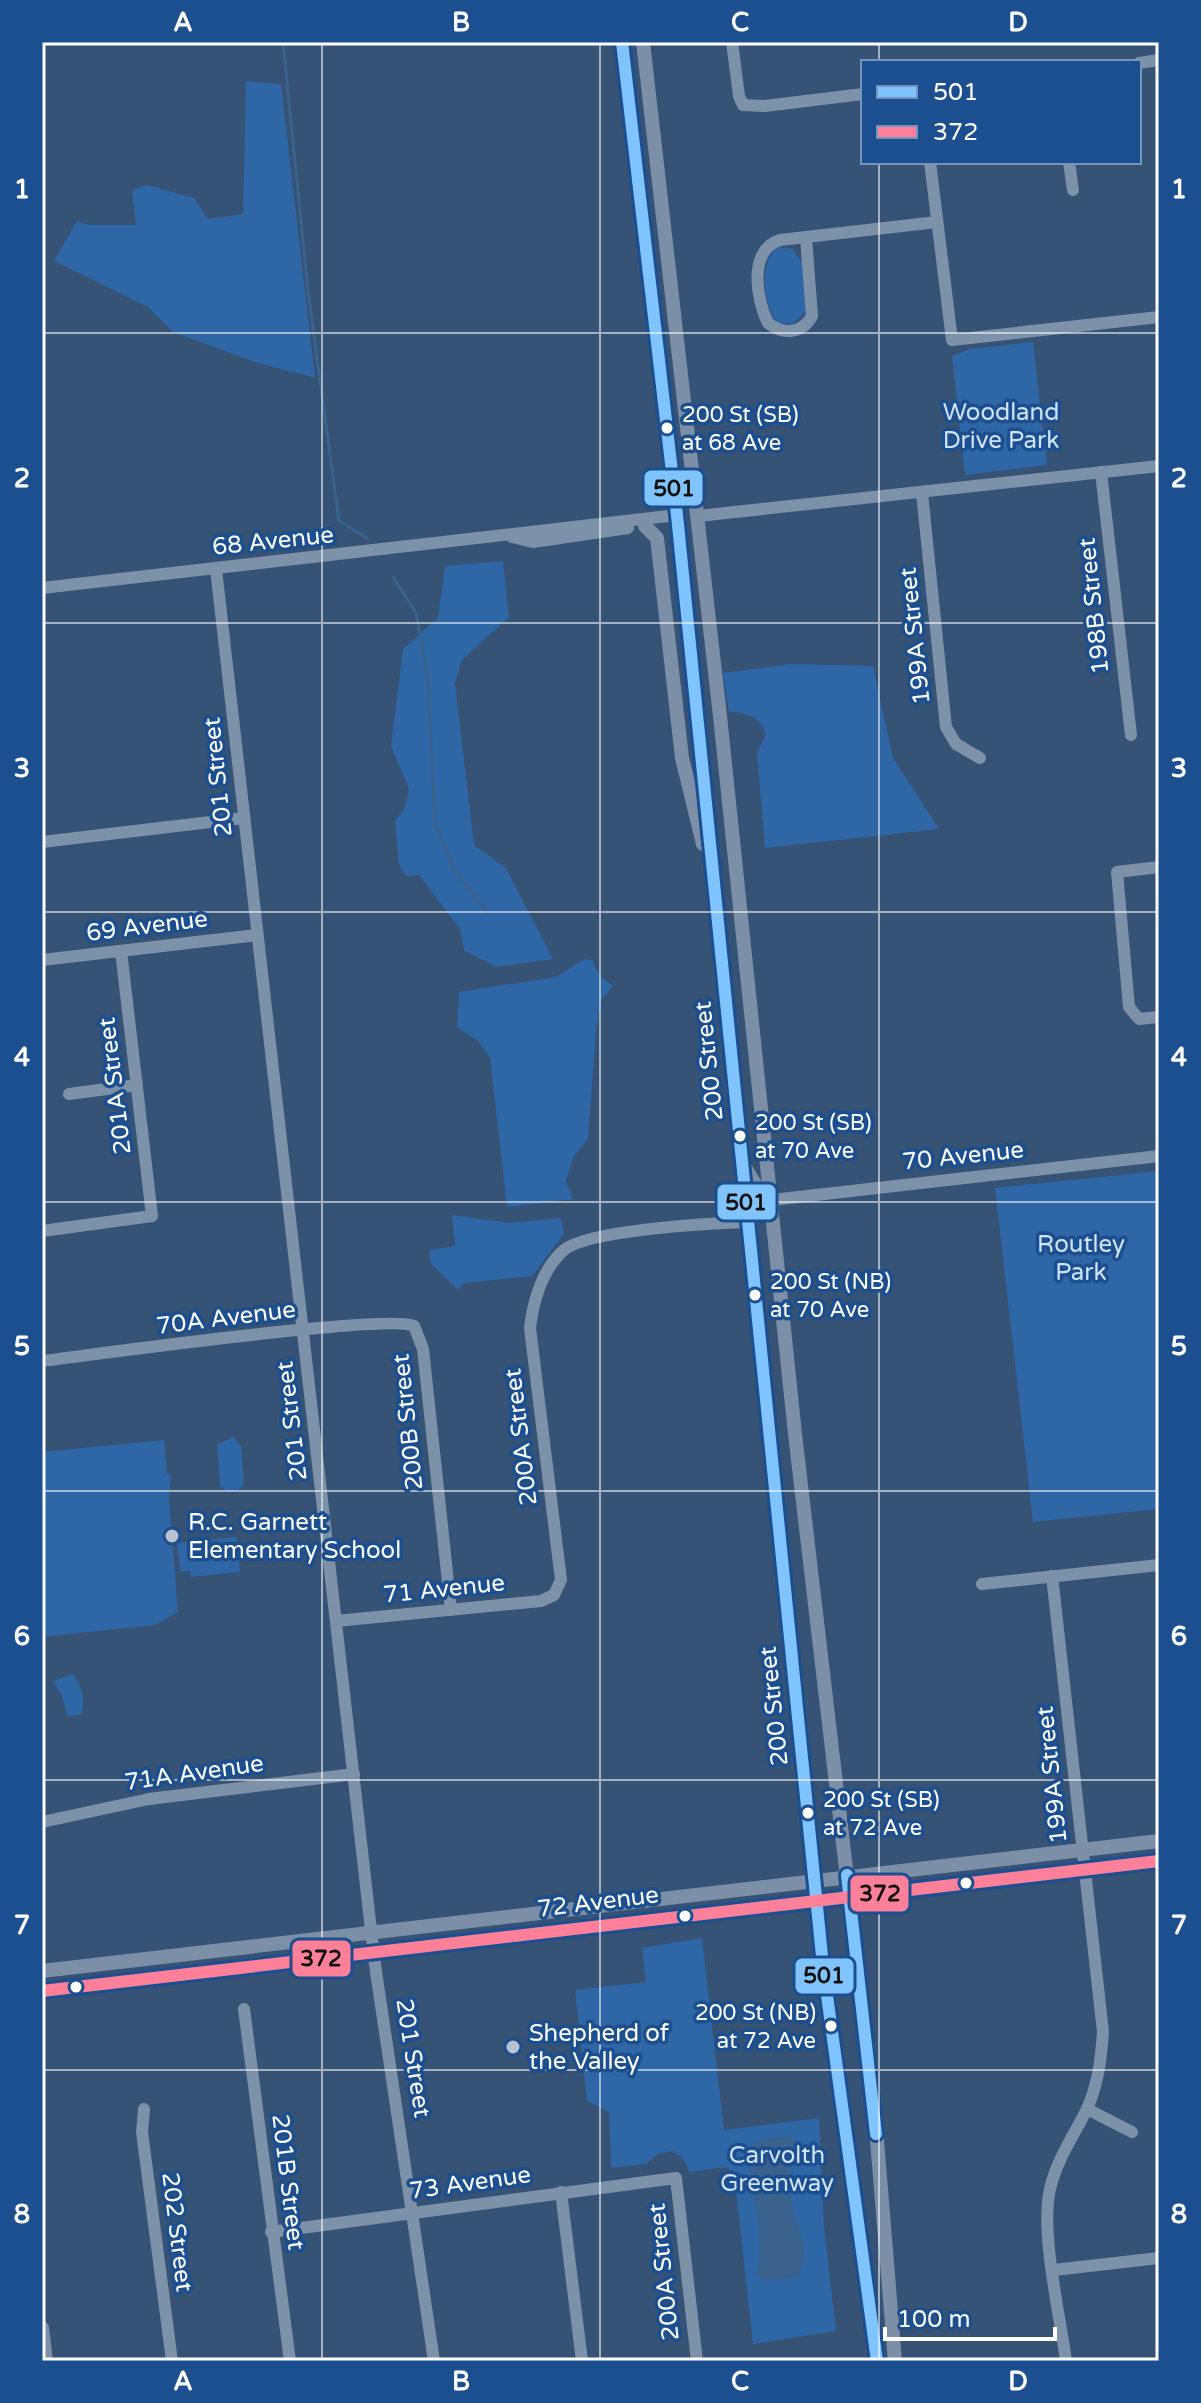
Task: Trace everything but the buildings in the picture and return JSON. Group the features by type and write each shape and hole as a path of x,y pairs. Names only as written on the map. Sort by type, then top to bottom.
{"main road":[{"name":"200 Street","path":"622,42 677,515 834,2063 877,2361"},
{"name":"200 Street","path":"643,42 698,516 795,1434 875,2116 895,2361"},
{"path":"645,526 657,538 682,758 713,886"},
{"path":"741,1157 752,1183 772,1200"},
{"name":"72 Avenue","path":"42,1971 1159,1841"},
{"name":"72 Avenue","path":"42,1991 849,1894 1159,1861"},
{"path":"42,2328 46,2361"}],"street":[{"path":"732,42 743,105 765,106 861,94"},
{"path":"930,164 952,340 1159,317"},
{"path":"1069,164 1073,190"},
{"path":"806,238 814,310 805,326 784,331 766,319 758,259 764,248 772,243 806,238 937,222"},
{"path":"698,516 1159,466"},
{"name":"198B Street","path":"1101,472 1131,735"},
{"name":"199A Street","path":"922,493 946,727 956,744 980,758"},
{"name":"68 Avenue","path":"42,588 509,537 530,530 677,515"},
{"name":"68 Avenue","path":"509,537 533,542 645,526"},
{"name":"201 Street","path":"216,569 374,1951 434,2361"},
{"path":"42,842 244,818"},
{"path":"1159,867 1117,872 1132,1015 1139,1019 1159,1017"},
{"name":"69 Avenue","path":"42,960 257,935"},
{"name":"201A Street","path":"42,1231 152,1216 121,951"},
{"path":"69,1094 137,1085"},
{"name":"70 Avenue","path":"772,1200 1159,1156"},
{"name":"200A Street","path":"554,1595 561,1580 530,1328 533,1301 546,1275 565,1249 597,1237 747,1222"},
{"name":"70A Avenue","path":"42,1361 391,1322 414,1326"},
{"name":"200B Street","path":"414,1326 423,1349 451,1610"},
{"path":"982,1584 1159,1565"},
{"name":"199A Street","path":"1052,1576 1103,2032 1101,2067 1087,2109 1059,2158 1049,2192 1047,2232 1066,2361"},
{"name":"71 Avenue","path":"336,1621 541,1601 554,1595"},
{"name":"71A Avenue","path":"42,1822 149,1799 354,1774"},
{"name":"201B Street","path":"244,2009 290,2361"},
{"name":"202 Street","path":"144,2109 142,2132 172,2361"},
{"path":"1087,2109 1132,2132"},
{"name":"200A Street","path":"676,2178 697,2361"},
{"name":"73 Avenue","path":"271,2232 676,2178"},
{"path":"561,2192 582,2361"},
{"path":"1054,2270 1159,2258"}],"green space":[{"path":"246,81 281,84 315,378 255,362 173,332 148,307 54,261 77,221 89,225 136,225 132,190 147,185 194,198 208,219 243,214"},
{"path":"780,247 793,249 802,263 806,311 793,324 778,323 766,295 765,271 773,253"},
{"name":"Woodland Drive Park","path":"1033,342 1047,465 965,475 952,356 970,349"},
{"path":"503,561 509,617 462,660 455,683 474,845 506,868 553,959 497,967 464,951 460,929 419,875 406,876 399,865 395,820 404,810 409,789 391,746 403,649 438,618 445,566"},
{"path":"792,664 873,666 893,758 939,829 765,848 757,753 766,735 752,717 729,712 723,673"},
{"path":"584,959 592,960 600,976 613,986 602,999 596,1030 588,1139 574,1156 566,1181 573,1199 507,1207 490,1058 478,1041 457,1027 459,992 556,977"},
{"name":"Routley Park","path":"1159,1171 1159,1509 1033,1522 995,1188"},
{"path":"452,1215 510,1223 561,1218 564,1234 532,1276 465,1283 458,1290 431,1264 429,1250 455,1246"},
{"path":"234,1437 241,1446 244,1484 237,1491 228,1492 220,1486 217,1444"},
{"path":"164,1440 167,1474 171,1475 169,1498 178,1612 155,1625 42,1637 42,1452"},
{"path":"236,1537 240,1572 191,1577 190,1571 180,1571 177,1543"},
{"path":"73,1674 81,1688 82,1710 81,1715 67,1716 62,1696 53,1681"},
{"name":"Carvolth Greenway","path":"702,1938 724,2130 819,2118 824,2226 836,2331 753,2344 735,2181 728,2167 689,2172 684,2159 672,2151 658,2154 646,2164 611,2168 609,2112 587,2101 575,1990 646,1982 642,1948"}],"shaded area":[{"path":"792,2136 796,2142 791,2170 791,2199 804,2257 797,2278 764,2280 756,2276 760,2244 749,2150 759,2141"}],"waterway":[{"path":"283,42 308,291 339,521 367,538"},
{"path":"393,577 416,613 428,679 435,823 454,869 489,915"}],"transit line":[{"name":"501","path":"622,42 677,515 823,1966 877,2361"},
{"name":"372","path":"42,1991 1159,1861"},
{"name":"501","path":"847,1875 876,2134"}],"place":[{"name":"200 St (SB) at 68 Ave","path":"667,428"},
{"name":"200 St (SB) at 70 Ave","path":"740,1136"},
{"name":"200 St (NB) at 70 Ave","path":"755,1295"},
{"name":"R.C. Garnett Elementary School","path":"172,1536"},
{"name":"200 St (SB) at 72 Ave","path":"808,1813"},
{"name":"200 St (NB) at 72 Ave","path":"831,2026"},
{"name":"Shepherd of the Valley","path":"513,2047"}]}
